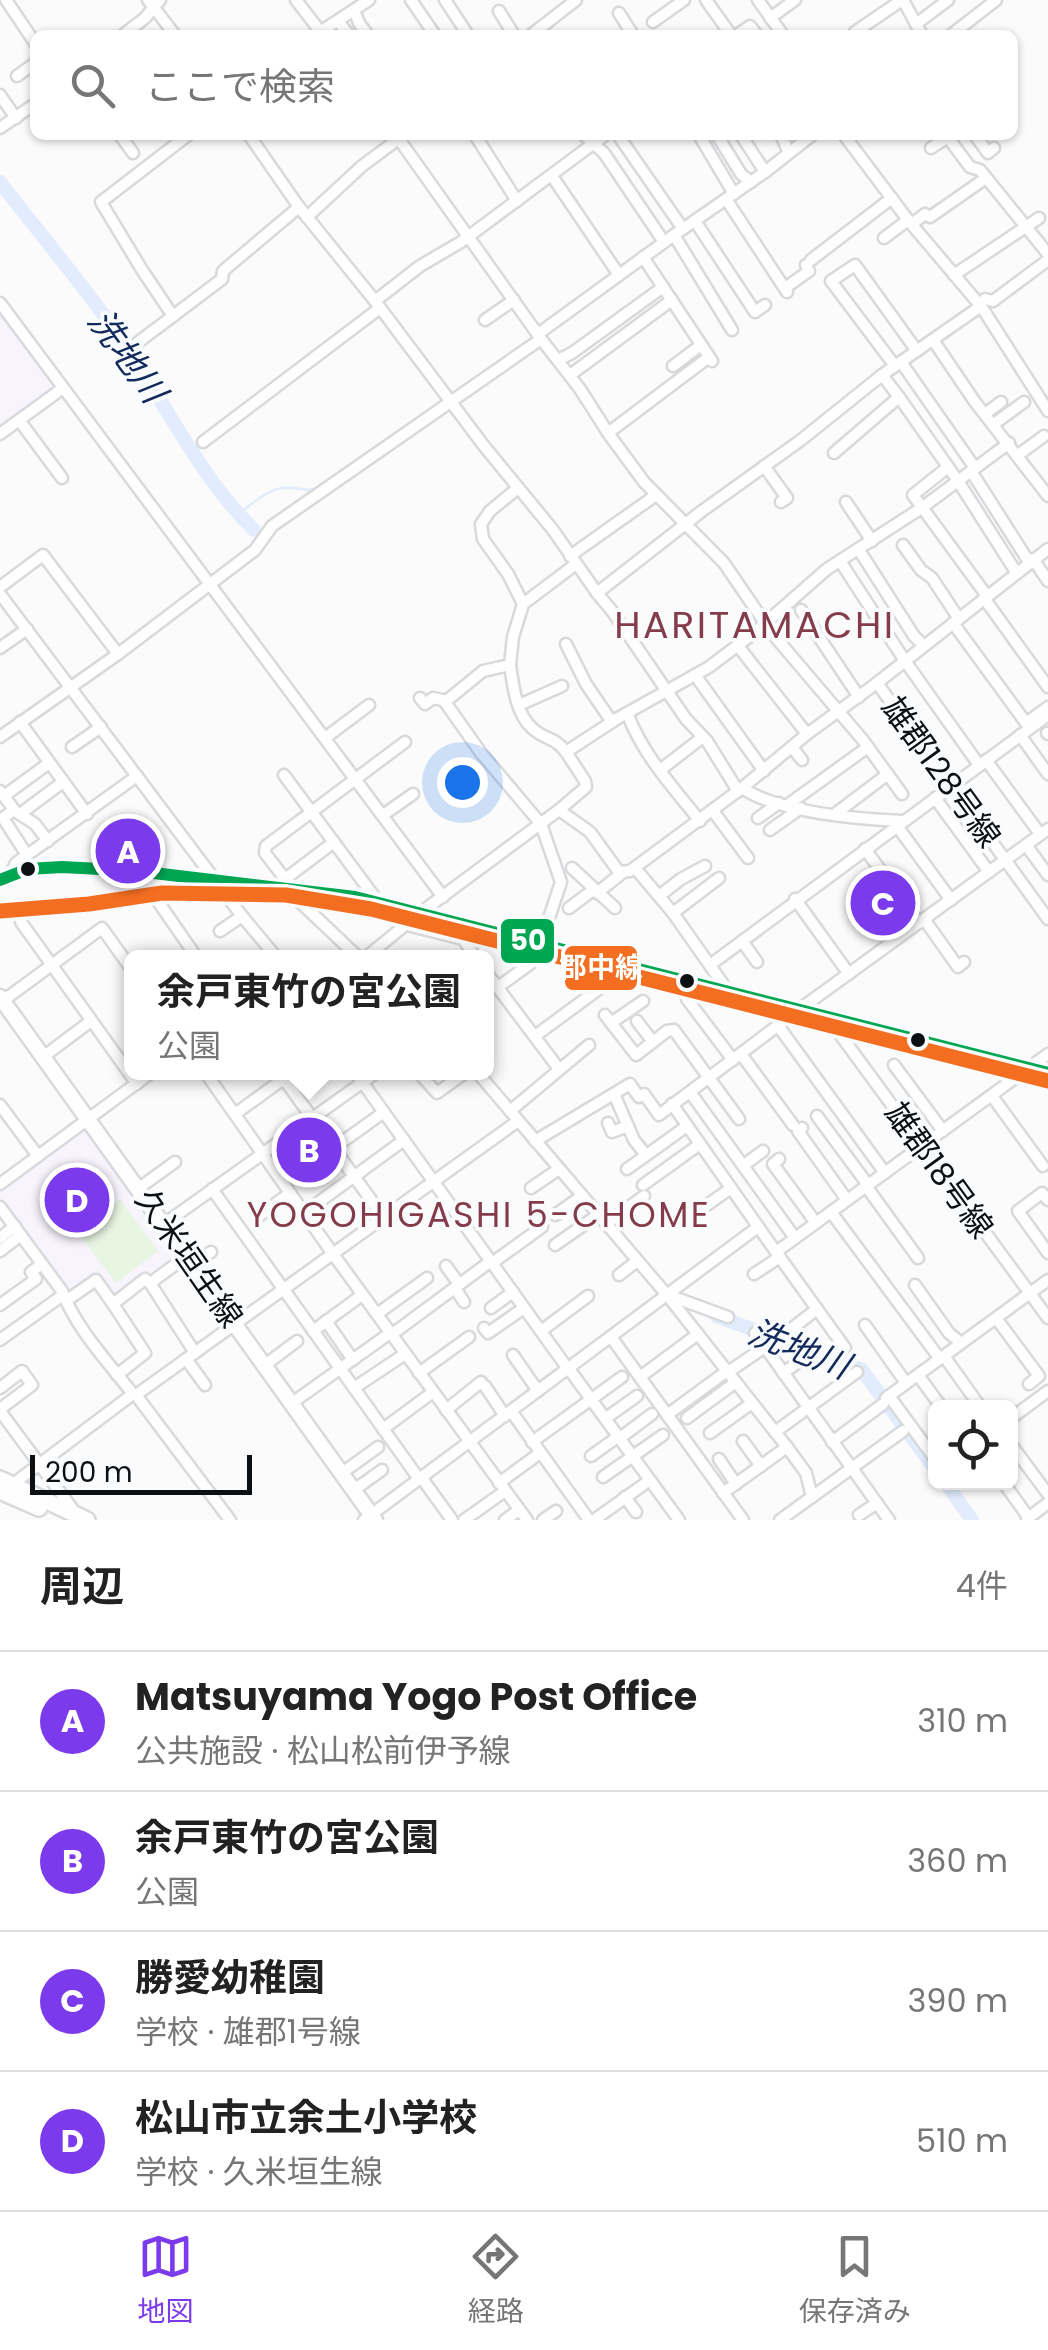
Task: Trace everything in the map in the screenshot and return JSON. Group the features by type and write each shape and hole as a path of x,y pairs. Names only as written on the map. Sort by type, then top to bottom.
{"highway":[{"path":"3,1488 77,1519"}],"main road":[{"path":"5,877 62,867 284,883 356,897 1048,1073"},
{"name":"久米垣生線","path":"1,1000 140,1188 342,1472 370,1518"}],"street":[{"path":"6,0 30,36"},
{"path":"296,0 320,30"},
{"path":"326,30 354,6 369,0"},
{"path":"411,0 432,30"},
{"path":"445,0 465,30"},
{"path":"551,0 559,12"},
{"path":"537,30 576,0"},
{"path":"656,17 684,0"},
{"path":"706,0 730,30"},
{"path":"758,0 779,30"},
{"path":"770,18 796,0"},
{"path":"856,30 902,0 919,29 949,2"},
{"path":"957,30 996,0"},
{"path":"129,30 145,18 153,2 172,30"},
{"path":"354,6 364,30"},
{"path":"499,11 511,30"},
{"path":"619,12 630,30"},
{"path":"338,20 345,30"},
{"path":"17,76 30,67"},
{"path":"0,94 16,118"},
{"path":"0,128 30,108"},
{"path":"123,140 133,154"},
{"path":"173,316 101,202 182,140"},
{"path":"253,140 303,212 536,508 740,790 801,808 901,823"},
{"path":"137,343 394,140"},
{"path":"402,140 608,433 656,495 724,563 766,624 902,794"},
{"path":"478,140 517,201"},
{"path":"589,140 604,152 641,213 674,235"},
{"path":"202,442 378,304 420,266 469,237 598,140"},
{"path":"621,140 732,330"},
{"path":"701,140 786,290 810,271 809,261 856,230 892,198"},
{"path":"722,140 734,155 741,174 751,182"},
{"path":"744,140 765,172"},
{"path":"784,140 790,153"},
{"path":"0,738 259,546 272,526 450,403 806,140"},
{"path":"848,140 957,273 1048,411"},
{"path":"931,148 942,140"},
{"path":"950,140 970,167 978,168 1048,256"},
{"path":"979,140 988,152 994,148"},
{"path":"552,176 619,276"},
{"path":"884,238 925,214 930,217 986,178"},
{"path":"957,273 1039,218"},
{"path":"696,221 755,312 766,305"},
{"path":"1018,277 1048,256"},
{"path":"597,593 702,510 986,299 992,301 1048,256"},
{"path":"608,433 711,360 644,257"},
{"path":"917,351 855,265 832,281 898,364 973,469 1031,561 1048,580"},
{"path":"687,282 698,275"},
{"path":"558,360 663,287"},
{"path":"489,312 514,300"},
{"path":"570,375 672,300"},
{"path":"0,302 443,897"},
{"path":"933,340 1048,496"},
{"path":"673,366 701,345"},
{"path":"882,376 958,481 1016,572"},
{"path":"0,434 63,388"},
{"path":"834,453 899,397"},
{"path":"985,414 1002,402"},
{"path":"994,424 1024,402"},
{"path":"18,420 62,478"},
{"path":"1018,455 1044,436"},
{"path":"566,752 738,646 820,575 923,507 1008,443"},
{"path":"764,466 787,498 781,502"},
{"path":"948,467 914,496 1048,687"},
{"path":"518,488 482,524 484,540 523,604"},
{"path":"373,950 541,824 586,785 566,752 554,740 532,729 524,718 510,665 514,637 523,604 656,495"},
{"path":"846,502 872,541"},
{"path":"568,908 635,868 700,821 1048,548"},
{"path":"859,550 924,646"},
{"path":"905,553 932,578 956,621 1026,723 1048,711"},
{"path":"118,654 43,554 0,590 214,880 270,950"},
{"path":"535,1141 630,1084 639,1097 644,1094 659,1115 1045,834 983,763 905,661 840,561"},
{"path":"801,610 859,696"},
{"path":"0,648 26,629"},
{"path":"566,644 586,684 612,722"},
{"path":"738,646 808,734"},
{"path":"447,701 483,671 510,665"},
{"path":"695,675 764,771"},
{"name":"雄郡128号線","path":"877,683 1048,919"},
{"path":"519,706 562,686"},
{"path":"420,698 425,704 433,698 447,701"},
{"path":"447,701 462,729 541,824 561,882 543,936 546,945"},
{"path":"324,738 369,705"},
{"path":"710,964 1048,711"},
{"path":"627,713 642,748 700,821"},
{"path":"20,722 87,814"},
{"path":"72,748 101,727"},
{"path":"1020,735 1048,774"},
{"path":"660,770 702,737"},
{"path":"334,842 284,883 264,850 405,742"},
{"path":"792,746 802,760"},
{"path":"758,818 868,748"},
{"path":"48,841 36,824 17,812 2,794 50,763"},
{"path":"835,814 888,774"},
{"path":"284,775 373,895 374,902"},
{"path":"5,877 16,862 137,776"},
{"path":"27,855 2,821 64,782"},
{"path":"383,815 413,794"},
{"path":"935,798 989,872"},
{"path":"770,830 801,808"},
{"path":"559,810 590,832 614,868 622,873"},
{"path":"713,811 748,858"},
{"path":"901,823 951,900"},
{"path":"1026,845 1048,875"},
{"path":"865,849 938,946 958,967 964,962"},
{"path":"659,896 704,866"},
{"path":"572,868 614,908"},
{"path":"635,868 710,964 723,984 722,989"},
{"path":"137,871 191,950"},
{"path":"672,912 697,898 719,878"},
{"path":"796,900 849,974"},
{"path":"300,902 353,950"},
{"path":"220,931 242,916"},
{"path":"21,922 124,1066"},
{"path":"407,925 462,939 470,950"},
{"path":"1,1000 102,928 124,959"},
{"path":"742,941 758,962"},
{"path":"498,987 530,964"},
{"path":"534,1036 611,980 615,984"},
{"path":"494,982 559,1069"},
{"path":"687,1000 783,1106 847,1200"},
{"path":"638,1002 608,1019 636,1055 667,1031 674,1030 739,1119"},
{"name":"雄郡18号線","path":"838,1020 839,1033 1048,1318"},
{"path":"43,1057 92,1021"},
{"path":"638,1021 653,1042"},
{"path":"779,1027 864,1138 885,1173"},
{"path":"3,1488 434,1182 514,1116 559,1069 589,1046"},
{"path":"754,1274 795,1238 1048,1054"},
{"path":"894,1065 943,1132"},
{"path":"134,1080 137,1084"},
{"path":"0,1184 142,1080"},
{"path":"213,1080 362,1295 523,1515 505,1520"},
{"path":"235,1114 279,1080"},
{"path":"288,1080 384,1218"},
{"path":"164,1224 312,1118 356,1080"},
{"path":"361,1080 679,1520"},
{"path":"425,1080 436,1093 455,1080"},
{"path":"484,1080 667,1295 788,1447 806,1473 812,1496"},
{"path":"690,1092 795,1238"},
{"path":"614,1094 634,1140 646,1155"},
{"path":"992,1096 1043,1162"},
{"path":"672,1104 845,1348"},
{"path":"0,1105 38,1156"},
{"path":"345,1140 384,1112"},
{"path":"817,1116 830,1127 918,1258"},
{"path":"608,1123 612,1132 628,1126"},
{"path":"627,1169 687,1126"},
{"path":"304,1213 404,1140"},
{"path":"555,1246 643,1191 700,1144"},
{"path":"744,1165 763,1151"},
{"path":"779,1159 773,1164 816,1223"},
{"path":"140,1188 175,1162"},
{"path":"531,1188 559,1169"},
{"path":"688,1209 693,1215 730,1188"},
{"path":"212,1189 452,1520"},
{"path":"1048,1200 1042,1192 1018,1210 1048,1253"},
{"path":"258,1216 290,1193"},
{"path":"556,1215 582,1196"},
{"path":"0,1207 117,1374 230,1520"},
{"path":"831,1212 975,1400"},
{"path":"370,1518 758,1227"},
{"path":"292,1403 542,1228"},
{"path":"0,1238 18,1231"},
{"path":"0,1251 18,1231"},
{"path":"150,1282 211,1252"},
{"path":"618,1275 637,1260"},
{"path":"0,1306 36,1279 30,1272 42,1264"},
{"path":"446,1266 464,1302"},
{"path":"377,1314 427,1278"},
{"path":"112,1304 145,1279 150,1282 206,1386"},
{"path":"0,1340 96,1280 145,1353 117,1374"},
{"path":"832,1442 1048,1280"},
{"path":"918,1285 949,1333 961,1343"},
{"path":"491,1308 514,1292"},
{"path":"312,1331 362,1295"},
{"path":"667,1295 728,1317"},
{"path":"541,1331 588,1297"},
{"path":"484,1328 488,1333 524,1308"},
{"path":"781,1337 817,1308"},
{"path":"996,1318 1038,1376 1029,1384"},
{"path":"326,1322 353,1360"},
{"path":"864,1326 906,1384"},
{"path":"755,1333 884,1518"},
{"path":"640,1377 698,1334"},
{"path":"419,1373 469,1337"},
{"path":"611,1337 743,1520"},
{"path":"265,1365 297,1342"},
{"path":"1002,1351 1014,1342"},
{"path":"667,1415 765,1347"},
{"path":"354,1388 405,1354"},
{"path":"783,1372 810,1354"},
{"path":"513,1355 538,1392"},
{"path":"0,1388 22,1371 32,1385 0,1410 77,1519"},
{"path":"775,1432 857,1372"},
{"path":"918,1375 936,1400"},
{"path":"532,1442 622,1377"},
{"path":"687,1417 736,1382"},
{"path":"446,1410 483,1384 598,1518 650,1480"},
{"path":"1018,1413 1048,1391"},
{"path":"383,1429 433,1392"},
{"path":"606,1418 637,1396"},
{"path":"886,1399 928,1450"},
{"path":"710,1432 752,1403"},
{"path":"590,1456 652,1414"},
{"path":"780,1520 797,1515 812,1496 903,1431"},
{"path":"603,1477 663,1435"},
{"path":"342,1472 378,1446"},
{"path":"744,1446 761,1466"},
{"path":"723,1493 788,1447"},
{"path":"464,1520 540,1454"},
{"path":"1018,1454 1048,1494"},
{"path":"720,1464 736,1484"},
{"path":"354,1490 382,1470"},
{"path":"1008,1490 1027,1519 1046,1509"},
{"path":"625,1497 636,1512"},
{"path":"860,1515 876,1503"},
{"path":"543,1520 556,1511"}],"shaded area":[{"path":"0,308 56,387 0,430"},
{"path":"86,1126 181,1255 113,1297 96,1274 68,1294 0,1201 0,1189"}],"green space":[{"path":"311,1121 338,1157 307,1181 280,1144"},
{"path":"120,1199 158,1251 116,1283 77,1231"}],"waterway":[{"name":"洗地川","path":"0,182 100,310 203,468 254,530"},
{"path":"238,514 277,489 317,489"},
{"name":"洗地川","path":"716,1316 861,1369 928,1459"},
{"name":"洗地川","path":"951,1490 972,1520"}],"transit line":[{"name":"50","path":"0,880 28,869 62,867 137,871 355,897 1048,1073"},
{"name":"郡中線","path":"0,911 162,893 286,895 371,909 1048,1081"}],"place":[{"name":"Matsuyama Yogo Post Office","path":"128,851"},
{"name":"勝愛幼稚園","path":"883,903"},
{"name":"余戸東竹の宮公園","path":"309,1150"},
{"name":"松山市立余土小学校","path":"77,1200"}],"district":[{"name":"HARITAMACHI","path":"755,625"},
{"name":"YOGOHIGASHI 5-CHOME","path":"479,1215"}]}
